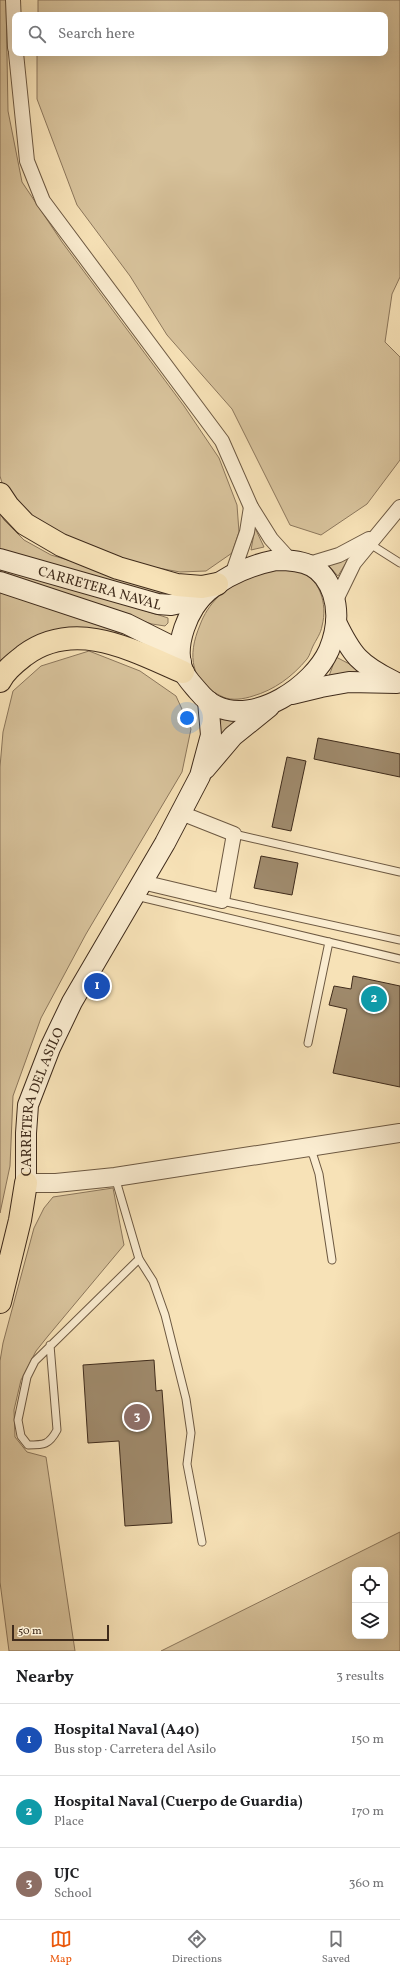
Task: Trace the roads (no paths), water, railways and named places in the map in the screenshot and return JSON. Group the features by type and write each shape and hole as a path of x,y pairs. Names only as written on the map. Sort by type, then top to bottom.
{"highway":[{"path":"0,494 8,506 25,524 60,545 118,568 177,585 202,587 224,580"},
{"path":"0,681 3,675 16,662 31,651 50,642 78,638 106,641 182,667"},
{"path":"0,1302 20,1220 26,1183"}],"main road":[{"name":"CARRETERA NAVAL","path":"0,559 158,604 171,605 200,599"},
{"path":"182,667 180,647 186,626 200,599 224,580 263,563 276,560 298,562 321,572 328,581 335,602 336,622 350,650 372,671 398,683"},
{"name":"CARRETERA NAVAL","path":"0,582 128,624 167,644 208,702"},
{"name":"CARRETERA DEL ASILO","path":"200,776 233,736 306,679 321,663 328,651 336,622"},
{"path":"208,702 224,709 241,711 260,709 281,699 321,687 349,682 398,683"},
{"name":"CARRETERA DEL ASILO","path":"26,1183 26,1133 28,1105 50,1048 72,1002 181,813 200,776 211,735 208,702"}],"street":[{"path":"13,0 14,12"},
{"path":"16,56 27,161 43,201 222,440 251,507 271,539 298,562 351,549 381,531"},
{"path":"224,580 248,532 251,507"},
{"path":"335,602 354,563 400,507"},
{"path":"138,888 222,901 234,834 181,813"},
{"name":"CARRETERA DEL ASILO","path":"26,1183 56,1183 115,1177 400,1133"}],"lane":[{"path":"370,544 400,563"},
{"path":"234,834 400,872"},
{"path":"138,888 329,942 400,959"},
{"path":"222,901 400,940"},
{"path":"308,1043 329,942"},
{"path":"306,1147 312,1155 319,1174 332,1260"},
{"path":"115,1177 139,1259 152,1282 165,1314 186,1399 192,1433 187,1464 202,1542"},
{"path":"50,1345 57,1430 52,1439 42,1445 28,1445 21,1436 18,1420 27,1377 35,1361 50,1345 139,1259"}],"place":[{"name":"Hospital Naval (A40)","path":"97,986"},
{"name":"Hospital Naval (Cuerpo de Guardia)","path":"374,999"},
{"name":"UJC","path":"137,1417"}]}
